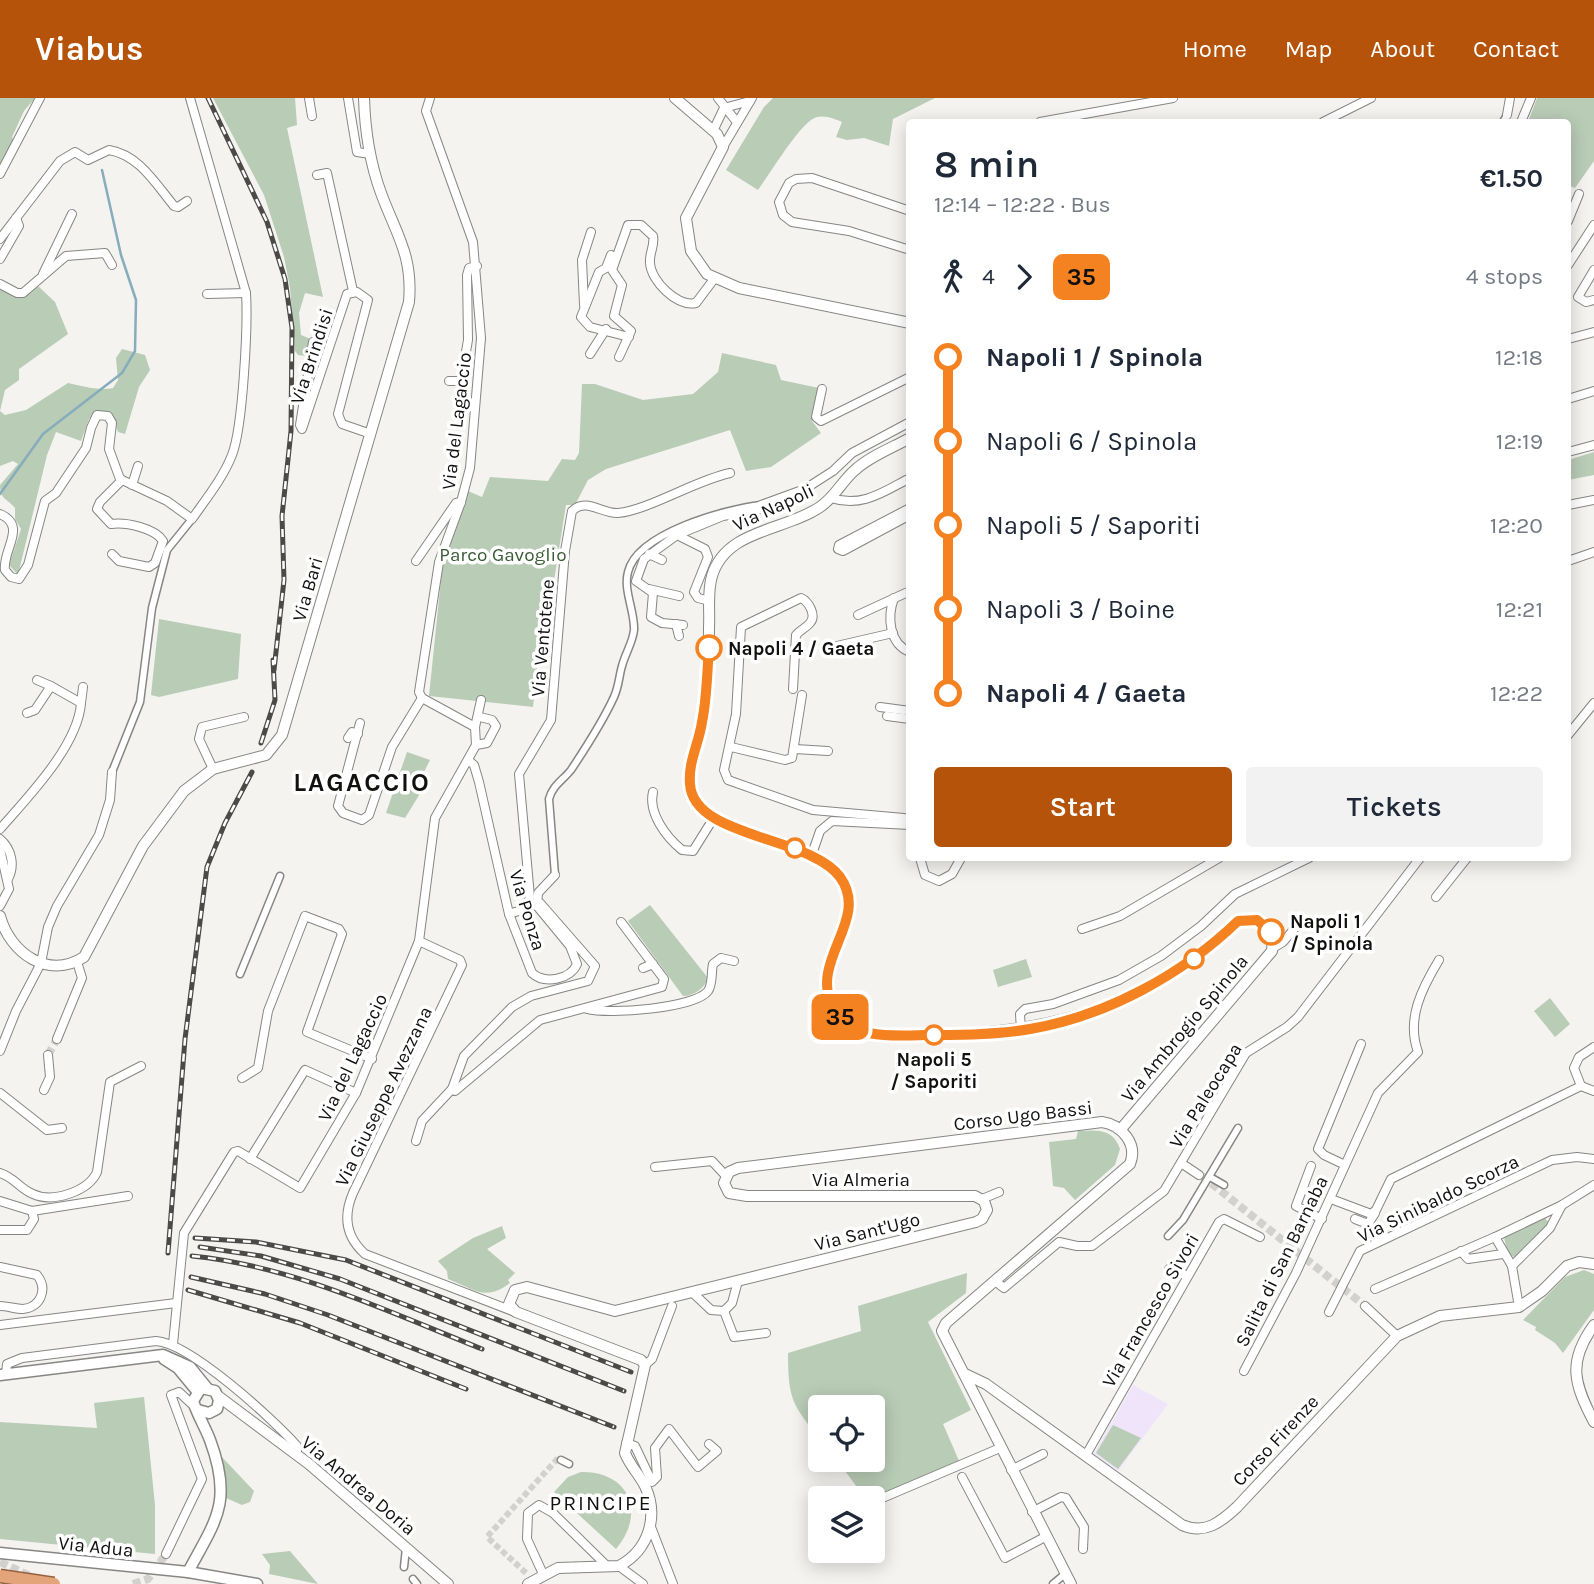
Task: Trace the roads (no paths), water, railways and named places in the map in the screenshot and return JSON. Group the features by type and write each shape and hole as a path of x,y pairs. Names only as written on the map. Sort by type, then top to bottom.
{"highway":[{"path":"0,1576 54,1584"}],"main road":[{"path":"3,1374 156,1354 182,1361 202,1390 218,1396 211,1441"},
{"path":"188,1572 213,1529 220,1507 221,1480 211,1441 194,1397 202,1390"},
{"path":"197,1409 215,1410"},
{"name":"Via Adua","path":"0,1553 188,1572 257,1584"}],"street":[{"path":"0,174 40,98"},
{"path":"0,1051 54,914 99,835 105,817 112,772 140,702 152,608 167,550 217,482 233,450 247,324 246,293 190,98"},
{"path":"309,98 312,116"},
{"path":"348,98 357,152 370,153"},
{"name":"Via Bari","path":"77,962 91,950 118,888 143,846 184,791 214,769 266,755 282,735 407,309 410,288 402,238 382,196 370,153 364,98"},
{"name":"Via del Lagaccio","path":"422,698 419,686 439,562 461,502 470,468 480,361 477,266 473,242 426,111 430,98"},
{"path":"675,98 711,129 723,147"},
{"path":"718,98 736,121"},
{"path":"1057,119 1173,98"},
{"path":"1329,119 1371,98"},
{"path":"1505,119 1510,98"},
{"path":"1522,119 1531,98"},
{"path":"711,129 724,108 751,99"},
{"path":"751,99 736,121 686,218 691,251 700,266 714,279 739,288 906,322"},
{"path":"0,239 60,161 75,152 88,160 109,150 129,156 138,162 174,206 178,208 187,201"},
{"name":"Via Brindisi","path":"317,175 327,173 353,291"},
{"path":"906,210 808,178 789,183 782,191 779,202 783,215 792,222 849,231 906,249"},
{"path":"1571,214 1579,194"},
{"path":"40,280 72,214"},
{"path":"0,259 19,226 16,218"},
{"path":"618,356 631,331 614,316 622,285 612,270 628,225 640,225 653,236 650,265 659,283 680,301 696,303 714,279"},
{"path":"1571,260 1594,225"},
{"path":"622,228 581,317 584,323 629,337"},
{"path":"585,308 582,260 591,232"},
{"path":"0,284 21,293 66,256 104,253 112,265"},
{"name":"Via del Lagaccio","path":"449,381 461,381 468,341 467,275 469,268 477,266"},
{"path":"1594,270 1578,297 1586,302 1594,300"},
{"name":"Via Brindisi","path":"313,342 300,425 302,429 347,294 353,291 365,296 369,304 338,414 342,424 371,433"},
{"path":"207,294 246,293"},
{"path":"590,354 606,329"},
{"path":"1571,339 1594,332"},
{"path":"822,389 816,415 821,421 906,379"},
{"path":"1571,398 1594,391"},
{"path":"0,514 10,520 14,529 5,570 11,578 19,579 28,565 45,501 56,493 89,442 95,418 101,415 110,418 109,449 121,480 167,501 192,519"},
{"path":"679,596 649,589 636,580 642,562 649,554 677,535 723,516 761,507 805,489 833,471 849,455 906,424"},
{"name":"Via Napoli","path":"713,819 698,805 690,783 692,757 703,722 713,572 727,550 750,536 806,516 831,498 861,465 906,440"},
{"path":"1571,451 1594,445"},
{"path":"132,485 138,466"},
{"name":"Via Ventotene","path":"509,914 525,909 530,897 519,774 550,722 565,551 572,511 589,506 620,513 730,473"},
{"path":"112,554 119,561 149,567 155,563 163,541 153,533 128,524 111,524 97,509 100,502 121,480"},
{"path":"831,498 862,501 906,480"},
{"path":"1571,504 1594,500"},
{"path":"416,561 456,503 461,502"},
{"path":"537,906 538,893 555,875 550,793 564,779 597,730 619,686 621,667 634,630 627,574 632,561 648,545 666,535 725,511 761,507"},
{"path":"906,511 839,545 838,549 843,551 906,517"},
{"name":"Via Napoli","path":"677,535 708,552 694,592 696,598 710,601"},
{"path":"1571,560 1594,552"},
{"path":"649,554 662,560"},
{"path":"649,589 653,597 651,617 662,623 680,625 679,636"},
{"path":"858,615 906,593"},
{"path":"793,689 796,635 812,619 803,598 741,627 731,747 724,770 732,783 813,810 903,817 906,821"},
{"path":"894,598 891,610 893,633 899,646 906,650"},
{"path":"828,648 893,633"},
{"path":"37,680 81,703"},
{"path":"27,713 34,710 51,685"},
{"path":"0,829 44,780 77,720 83,687"},
{"path":"731,747 785,760 792,758 802,695"},
{"path":"360,723 338,806 343,813 362,820 369,815 392,747 422,698 475,727"},
{"path":"476,745 475,727 480,717 481,700"},
{"path":"1571,731 1594,703"},
{"path":"880,707 906,710"},
{"path":"214,769 199,740 202,727 244,716"},
{"path":"887,716 906,718"},
{"name":"Via del Lagaccio","path":"250,1158 300,1188 356,1093 419,941 435,818 476,745 487,743 496,726 490,719 480,717"},
{"path":"348,738 352,732 358,734"},
{"path":"795,749 828,751"},
{"name":"Via Ponza","path":"416,1141 422,1121 452,1089 464,1056 512,1007 531,996 585,982 593,974 594,962 543,905 537,906 573,950 577,964 572,973 549,980 534,975 509,914 480,782 474,765 468,760"},
{"path":"653,792 651,799 661,826 682,850 691,853 713,819 812,854 837,873 848,893 847,919 827,975 831,1000 839,1016 858,1028 881,1036 1021,1030 1076,1017 1145,988 1197,957 1238,921 1250,919 1264,924 1273,936 1273,948"},
{"path":"812,854 821,829 832,821 906,825"},
{"path":"0,839 7,845 13,865 8,880"},
{"path":"0,849 8,880 8,894 0,906"},
{"path":"921,861 925,875 941,881 952,874 959,861"},
{"path":"1082,929 1120,916 1214,861"},
{"path":"1021,1030 1020,1014 1025,1009 1053,1004 1119,980 1161,956 1201,926 1236,894 1303,861"},
{"name":"Via Paleocapa","path":"995,1281 1004,1288 1059,1242 1077,1247 1092,1246 1164,1191 1246,1053 1298,1017 1418,861"},
{"path":"1436,897 1465,861"},
{"path":"240,974 280,876"},
{"path":"0,916 9,939 36,961 61,966 77,962 83,976 57,1039"},
{"path":"242,1078 258,1068 268,1011 305,916 339,929 342,934 307,1032 372,1059"},
{"path":"1273,948 1283,942 1301,921"},
{"path":"452,1089 455,1091 540,1020 662,988 664,979 621,922"},
{"name":"Via Giuseppe Avezzana","path":"419,941 460,960 462,965 356,1185 348,1206 347,1223 355,1244 365,1254 516,1312"},
{"name":"Via Ambrogio Spinola","path":"1121,1129 1273,948"},
{"path":"585,1009 604,1013 631,1013 701,996 710,988 715,962 721,958 734,961"},
{"name":"Salita di San Barnaba","path":"1244,1371 1322,1219 1378,1093 1417,1049 1417,999 1439,960"},
{"path":"643,968 653,964"},
{"name":"Salita di San Barnaba","path":"1345,1165 1318,1149 1361,1044"},
{"path":"1594,1047 1576,1061 1575,1073 1581,1086 1594,1091"},
{"path":"44,1090 50,1077 48,1055"},
{"path":"0,1173 14,1178 29,1193 42,1197 75,1191 92,1182 97,1172 110,1082 141,1066"},
{"path":"171,1341 187,1228 234,1152 250,1158 305,1070 356,1093"},
{"path":"1354,1219 1368,1224 1391,1179 1581,1086"},
{"path":"0,1093 47,1130 62,1128"},
{"name":"Corso Ugo Bassi","path":"726,1176 738,1168 1095,1122 1107,1123 1121,1129"},
{"path":"1168,1236 1183,1220 1238,1128"},
{"path":"1070,1584 1000,1448 943,1328 1127,1168 1132,1151 1121,1129"},
{"name":"Via Sinibaldo Scorza","path":"1329,1312 1360,1251 1552,1160 1577,1157 1594,1159"},
{"path":"656,1167 707,1160 712,1161 726,1176"},
{"name":"Via Paleocapa","path":"1181,1163 1199,1175"},
{"path":"1311,1166 1296,1206 1322,1219"},
{"name":"Via Almeria","path":"726,1176 725,1188 739,1195 973,1196 982,1199"},
{"path":"1210,1177 1224,1185"},
{"path":"1375,1289 1495,1237 1562,1205 1594,1185"},
{"path":"982,1199 999,1192"},
{"path":"0,1201 32,1211 128,1196"},
{"name":"Via Sant'Ugo","path":"738,1281 976,1222 987,1212 982,1199"},
{"path":"1331,1199 1367,1215 1376,1210"},
{"path":"1512,1266 1550,1228 1562,1205"},
{"path":"0,1230 27,1230 34,1219 32,1211"},
{"name":"Via Francesco Sivori","path":"1086,1455 1219,1222 1224,1219 1260,1237"},
{"path":"1495,1237 1512,1266 1519,1307 1542,1291 1567,1266 1579,1262 1594,1264"},
{"path":"1461,1251 1468,1259 1503,1254"},
{"path":"0,1267 37,1275 43,1291 39,1301 28,1307 0,1306"},
{"path":"1169,1269 1178,1268 1186,1277"},
{"path":"645,1365 641,1360 516,1312 509,1301 514,1291 522,1287 608,1311 738,1281 733,1303 724,1311 711,1310 693,1293"},
{"path":"0,1325 176,1306"},
{"path":"672,1306 652,1359 645,1365 626,1443 627,1459 644,1483 650,1499 651,1527 673,1584"},
{"path":"1365,1306 1397,1336"},
{"name":"Corso Firenze","path":"965,1374 986,1384 1182,1525 1192,1528 1214,1526 1237,1507 1397,1336 1440,1316 1519,1307"},
{"path":"724,1311 734,1337 766,1333"},
{"path":"1594,1325 1580,1347 1576,1374 1579,1393 1594,1422"},
{"path":"3,1374 7,1364 22,1358 171,1341 278,1427 297,1446 297,1455"},
{"path":"166,1554 202,1479 171,1395 179,1392 197,1409"},
{"name":"Via Andrea Doria","path":"218,1396 297,1455 448,1584"},
{"name":"Via Andrea Doria","path":"215,1410 245,1415"},
{"path":"626,1443 635,1446 649,1480 654,1481 657,1478 655,1448 670,1429 698,1467 717,1451 709,1444"},
{"path":"885,1498 1000,1448"},
{"path":"1012,1470 1043,1454"},
{"path":"561,1460 569,1464"},
{"path":"962,1477 1004,1559 1045,1537"},
{"path":"1032,1512 1066,1497 1084,1527 1083,1549"},
{"path":"549,1584 541,1575 528,1546 525,1531 528,1513 539,1505 553,1513 605,1564"},
{"path":"619,1566 639,1549 651,1527"},
{"path":"404,1567 405,1548"},
{"path":"528,1584 541,1575 568,1566 605,1564 619,1566 643,1584"},
{"path":"1053,1584 1065,1574"},
{"path":"626,1584 634,1577"}],"waterway":[{"path":"0,494 43,434 122,373 135,351 136,300 121,255 102,170"}],"tunnel":[{"path":"48,1055 57,1039"},
{"path":"1202,1176 1365,1306"},
{"path":"526,1573 487,1537 559,1457 561,1460"},
{"path":"133,1584 148,1579 166,1554"},
{"path":"0,1562 32,1577"}],"railway":[{"path":"208,98 267,222 285,279 292,328 291,431 282,516 284,580 274,670"},
{"path":"261,743 275,700 273,660"},
{"path":"168,1253 185,1039 207,867 225,823 252,772"},
{"path":"195,1238 256,1242 346,1260 631,1372"},
{"path":"200,1247 261,1256 340,1279 624,1391"},
{"path":"192,1256 230,1261 304,1280 482,1349"},
{"path":"191,1277 265,1294 328,1315 614,1427"},
{"path":"188,1290 300,1323 466,1389"}],"place":[{"name":"Napoli 4 / Gaeta","path":"709,648"},
{"name":"Napoli 1 / Spinola","path":"1271,932"},
{"name":"Napoli 5 / Saporiti","path":"934,1035"}],"district":[{"name":"LAGACCIO","path":"362,782"},
{"name":"PRINCIPE","path":"601,1503"}],"park label":[{"name":"Parco Gavoglio","path":"503,554"}]}
